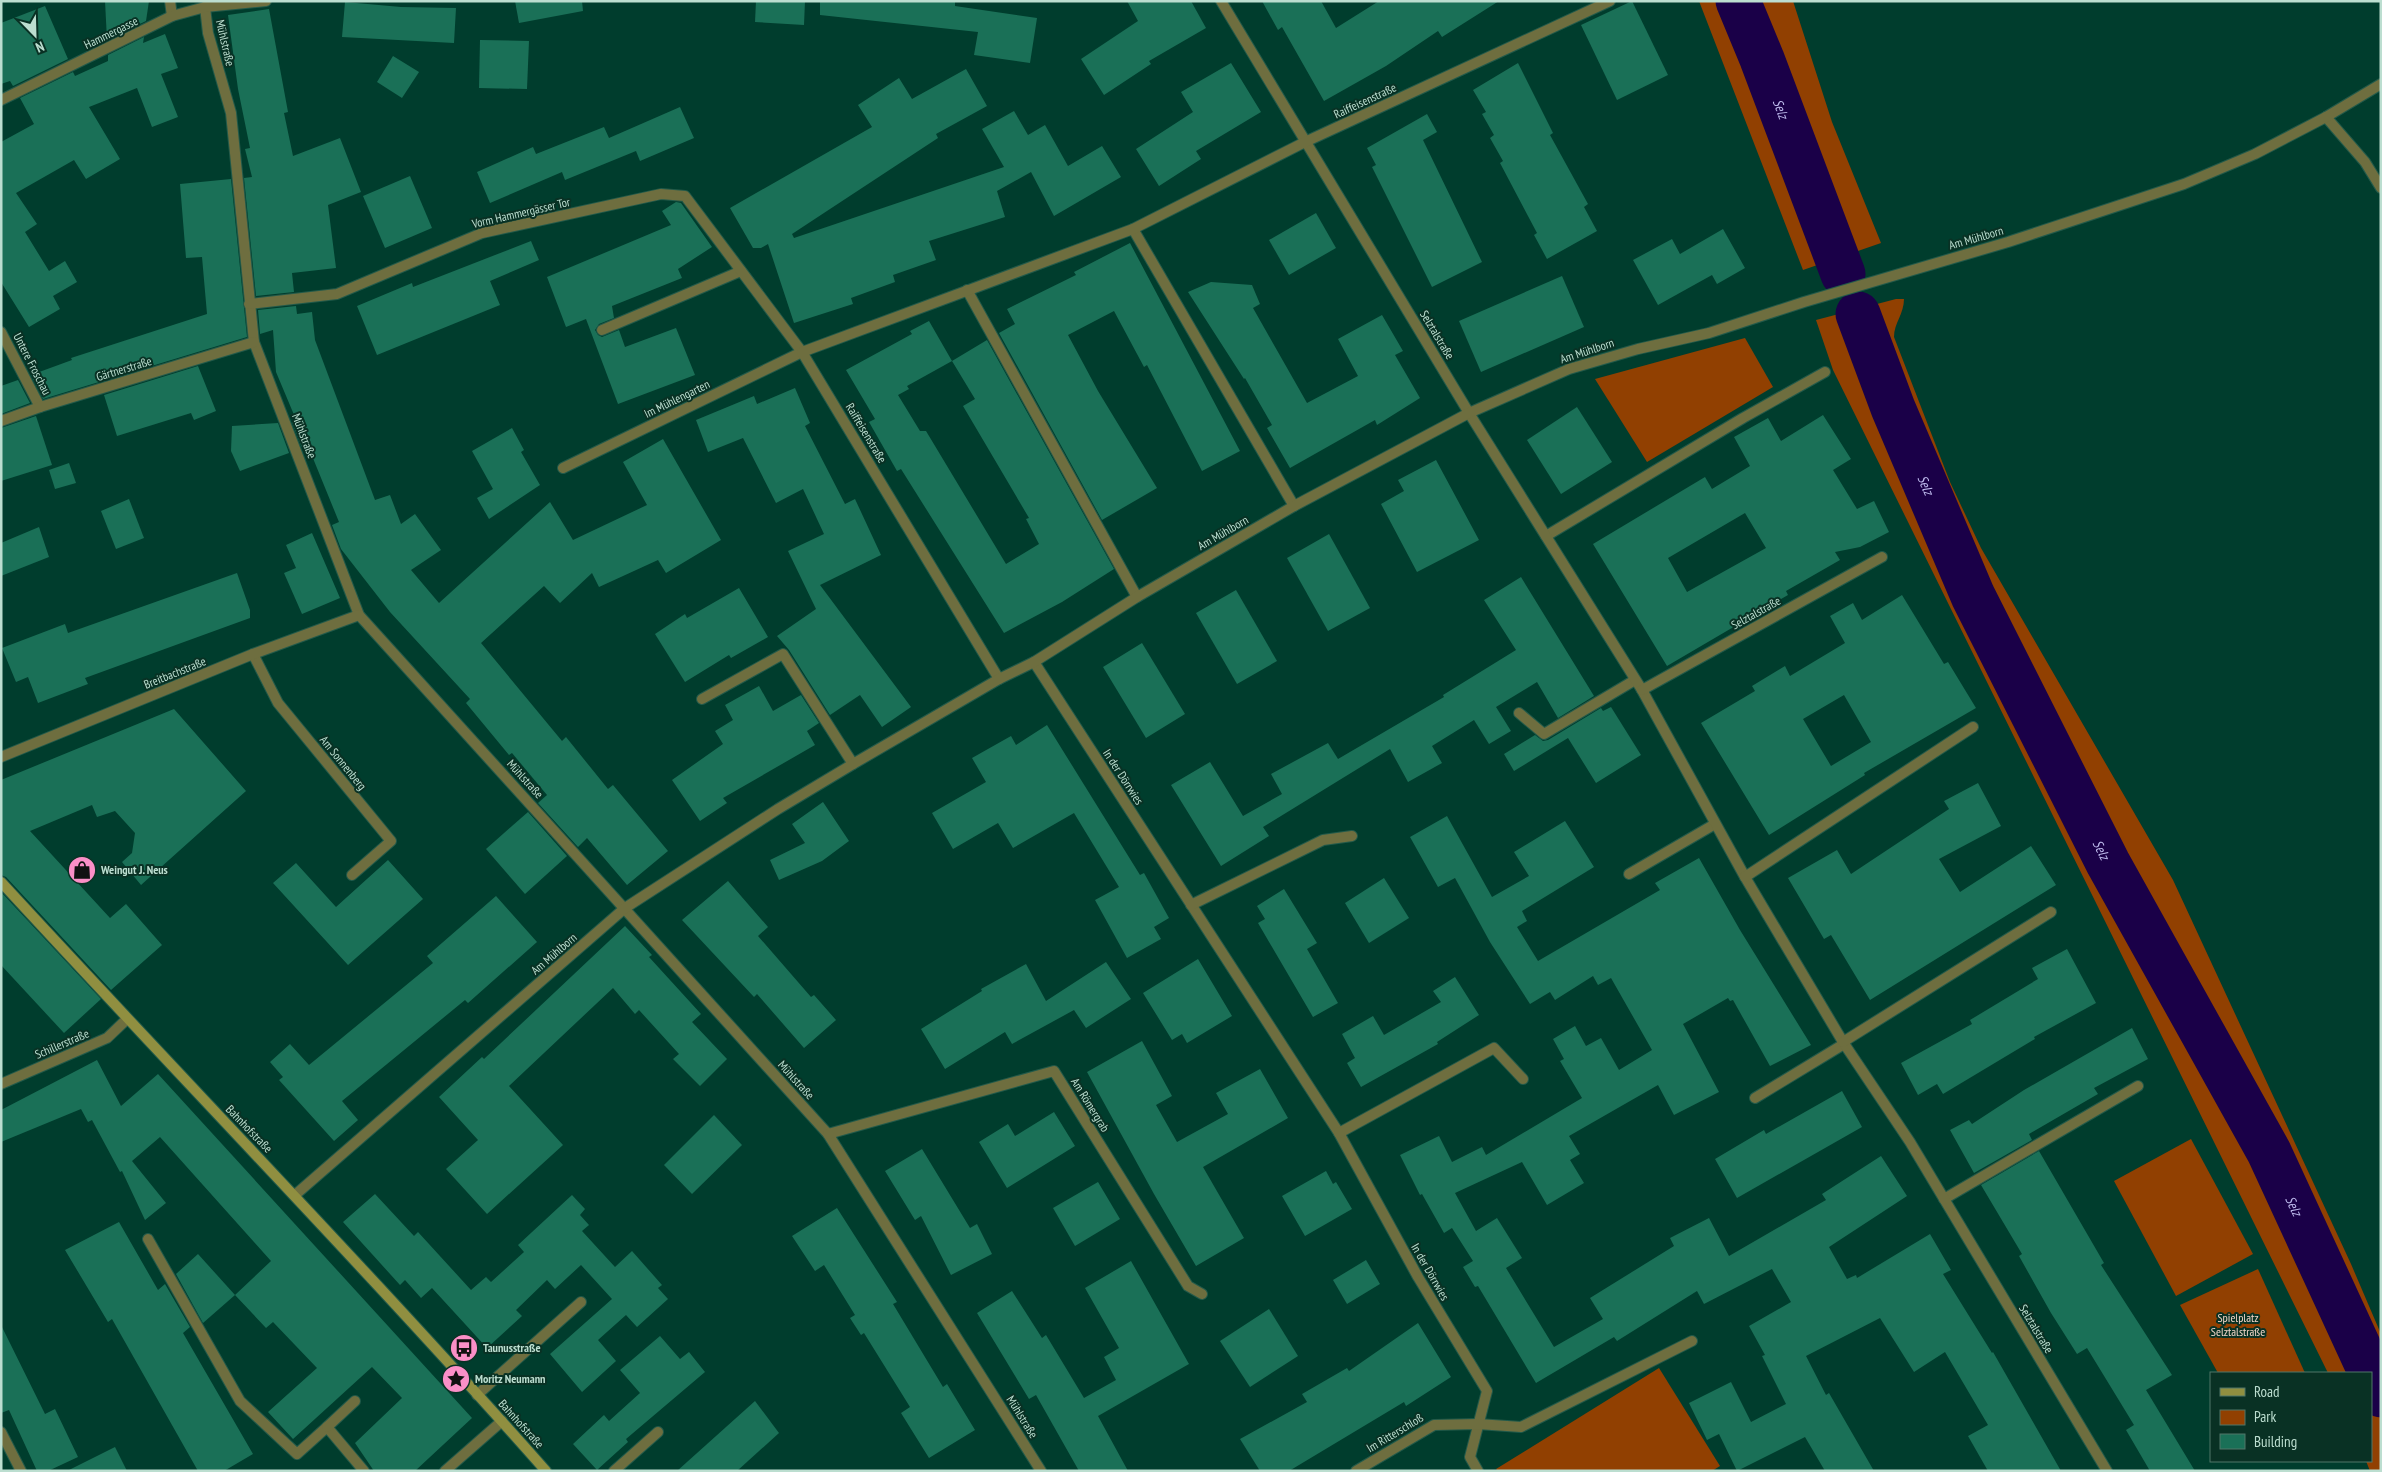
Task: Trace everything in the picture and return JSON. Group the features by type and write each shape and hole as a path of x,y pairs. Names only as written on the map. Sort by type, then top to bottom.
{"street":[{"path":"170,1 172,16"},
{"name":"Hammergasse","path":"1,100 172,16 205,7 266,1"},
{"name":"Selztalstraße","path":"1221,1 1469,413 1642,690 1745,877 1844,1043 1910,1142 2107,1471"},
{"name":"Raiffeisenstraße","path":"1000,679 802,352 1133,229 1305,142 1610,1"},
{"name":"Mühlstraße","path":"205,7 208,32 231,113 254,342 359,615 828,1134 1041,1471"},
{"name":"Am Mühlborn","path":"295,1195 625,908 778,809 1000,679 1034,662 1137,598 1294,506 1469,413 1569,369 1638,349 1708,333 1809,300 2008,242 2184,184 2255,154 2326,117 2381,84"},
{"path":"2326,117 2365,162 2381,188"},
{"name":"Vorm Hammergässer Tor","path":"249,304 337,294 482,233 661,194 685,196 802,352"},
{"path":"1133,229 1294,506"},
{"path":"602,330 741,271"},
{"path":"967,290 1137,598"},
{"name":"Untere Froschau","path":"1,332 40,407"},
{"name":"Gärtnerstraße","path":"1,421 40,407 254,342"},
{"name":"Im Mühlengarten","path":"563,468 802,352"},
{"path":"1546,536 1743,418 1825,372"},
{"name":"Selztalstraße","path":"1642,690 1882,557"},
{"name":"Breitbachstraße","path":"1,757 253,654 359,615"},
{"name":"Am Sonnenberg","path":"253,654 278,704 391,840 352,875"},
{"path":"702,699 782,654 854,764"},
{"name":"In der Dörrwies","path":"1034,662 1339,1133 1418,1277 1487,1390 1470,1457 1478,1471"},
{"path":"1520,713 1544,734 1635,680"},
{"path":"1745,877 1973,727"},
{"path":"1629,874 1716,824"},
{"path":"1191,906 1323,840 1352,836"},
{"name":"Bahnhofstraße","path":"1,882 127,1019 295,1195 546,1471"},
{"path":"1755,1098 2051,912"},
{"name":"Schillerstraße","path":"1,1084 108,1038 127,1019"},
{"path":"1339,1133 1494,1048 1524,1078"},
{"name":"Am Römergrab","path":"828,1134 1054,1071 1188,1286 1202,1294"},
{"path":"1944,1199 2138,1086"},
{"path":"148,1239 240,1400 297,1454 355,1401"},
{"path":"477,1395 581,1302"},
{"path":"1478,1424 1521,1427 1692,1341"},
{"path":"445,1471 502,1421"},
{"name":"Im Ritterschloß","path":"1356,1471 1434,1424 1478,1424"},
{"path":"327,1426 364,1471"},
{"path":"1,1432 21,1471"},
{"path":"614,1471 658,1432"}],"green space":[{"path":"1699,1 1793,1 1832,122 1881,243 1803,270"},
{"path":"1896,299 1904,299 1894,337 1950,482 1981,548 2173,880 2351,1264 2381,1334 2381,1471 2370,1471 2366,1462 2372,1462 2372,1372 2328,1372 1833,370 1816,320"},
{"path":"1745,338 1773,387 1647,462 1595,379"},
{"path":"2191,1139 2253,1254 2176,1296 2114,1181"},
{"name":"Spielplatz Selztalstraße","path":"2258,1269 2305,1372 2217,1372 2180,1305"},
{"path":"1659,1368 1720,1466 1712,1471 1498,1471 1496,1469"}],"building":[{"path":"105,1 149,1 146,21 107,40"},
{"path":"515,1 582,1 583,11 519,23"},
{"path":"756,1 805,1 804,25 755,22"},
{"path":"820,1 955,1 955,6 1037,18 1030,63 974,55 978,32 820,15"},
{"path":"1127,1 1191,1 1206,28 1149,61 1151,64 1104,95 1081,59 1138,21"},
{"path":"1262,1 1321,1 1336,28 1379,1 1499,1 1442,37 1438,31 1386,66 1324,101 1282,27 1278,30"},
{"path":"1632,1 1668,75 1617,100 1581,25"},
{"path":"345,2 401,7 456,8 454,43 342,37"},
{"path":"45,6 68,59 13,86 10,81 1,84 1,23"},
{"path":"269,9 288,112 284,113 293,156 340,138 361,192 328,205 336,268 292,273 294,292 256,296 244,178 252,177 245,149 250,148 238,89 228,15"},
{"path":"165,34 178,68 161,74 178,117 152,127 137,88 89,107 120,159 86,179 74,160 16,193 37,224 25,232 49,271 65,261 77,282 53,296 60,309 29,327 1,282 1,142 34,124 20,98 73,72 75,76 108,61 108,55 144,37 143,43"},
{"path":"480,40 529,41 527,89 479,88"},
{"path":"393,56 419,72 402,98 377,82"},
{"path":"1231,63 1261,112 1196,151 1201,159 1159,186 1136,149 1193,112 1181,92"},
{"path":"1518,63 1553,133 1550,135 1588,204 1584,207 1597,231 1547,259 1534,235 1537,233 1500,163 1503,161 1490,138 1494,135 1482,114 1486,112 1473,90"},
{"path":"966,69 987,106 936,134 938,138 792,234 794,238 1004,167 982,129 1014,111 1028,135 1045,125 1068,166 1102,146 1121,177 1054,216 1031,172 997,191 1005,217 929,241 936,260 893,275 895,282 851,298 853,304 794,323 768,244 761,248 753,248 730,208 872,127 858,105 899,78 912,99"},
{"path":"680,107 694,138 640,161 636,151 565,180 562,172 490,203 477,172 533,147 536,154 604,127 609,138"},
{"path":"1427,114 1437,132 1423,140 1482,262 1432,287 1372,167 1376,165 1367,148"},
{"path":"410,176 432,228 385,248 363,196"},
{"path":"231,179 247,337 43,399 31,375 72,360 71,358 207,314 202,257 186,258 180,184"},
{"path":"676,202 681,203 712,247 678,269 682,278 612,306 614,318 599,324 595,330 602,337 619,330 625,347 676,328 695,375 618,404 586,319 566,327 547,277 671,225 662,211"},
{"path":"1316,213 1336,248 1289,275 1269,240"},
{"path":"1723,229 1745,268 1717,284 1712,275 1658,305 1633,260 1672,239 1680,254"},
{"path":"531,241 539,260 490,281 500,305 377,355 357,306 412,283 413,287"},
{"path":"1130,243 1240,451 1202,471 1147,365 1144,367 1114,311 1068,335 1098,391 1157,488 1102,520 999,333 1015,324 1007,309 1076,275 1074,272"},
{"path":"1562,276 1584,327 1481,372 1459,321"},
{"path":"1211,282 1252,285 1260,304 1253,308 1307,403 1358,376 1338,339 1382,315 1403,351 1395,355 1420,398 1377,425 1375,420 1290,468 1267,428 1272,425 1245,378 1188,292"},
{"path":"296,306 297,314 312,312 315,340 375,500 390,495 401,524 415,514 441,550 411,570 439,603 550,502 573,540 647,505 623,462 663,439 721,540 666,573 658,560 599,587 592,573 560,603 544,586 481,643 562,741 566,737 608,789 613,785 668,851 627,885 587,838 578,847 538,803 547,795 512,753 509,755 466,703 470,699 390,612 341,549 332,525 339,522 308,446 302,448 292,422 297,422 276,372 273,330 260,334 258,310"},
{"path":"929,321 952,361 987,340 1114,569 1062,602 1004,633 901,469 897,471 869,422 875,419 846,370 912,334 910,331","holes":["952,361 975,399 963,406 1029,518 1026,519 1039,544 1006,564 926,431 920,431 898,395 909,389 907,386"]},
{"path":"198,366 216,411 194,420 191,413 117,436 104,395"},
{"path":"18,380 30,403 1,414 1,386"},
{"path":"795,388 810,423 805,426 845,504 855,499 881,555 820,585 911,707 882,727 860,695 830,715 789,650 777,636 816,609 788,551 824,534 803,489 776,503 743,438 708,452 696,420 754,396 757,404"},
{"path":"1577,407 1612,462 1561,494 1527,440"},
{"path":"1823,415 1851,459 1833,470 1857,509 1874,501 1889,532 1860,547 1835,552 1840,560 1786,591 1788,595 1667,666 1593,544 1705,477 1712,489 1750,466 1734,437 1768,418 1781,441","holes":["1745,513 1766,548 1687,592 1668,558"]},
{"path":"36,416 52,465 1,481 1,428"},
{"path":"278,423 289,453 240,471 231,451 232,426"},
{"path":"512,428 524,450 521,452 540,485 489,519 477,498 493,489 472,451"},
{"path":"1436,460 1479,540 1417,572 1381,504 1404,491 1398,480"},
{"path":"69,463 76,483 55,489 49,470"},
{"path":"129,499 144,538 116,549 101,511"},
{"path":"39,527 49,557 1,576 1,543"},
{"path":"312,533 340,598 302,614 284,573 296,568 286,545"},
{"path":"1329,534 1370,608 1328,631 1287,558"},
{"path":"237,573 250,610 250,618 85,678 88,684 38,703 28,677 16,682 2,648 65,624 68,633"},
{"path":"1521,577 1594,696 1558,718 1537,682 1496,707 1511,731 1489,744 1474,720 1432,746 1442,763 1408,782 1390,749 1263,827 1269,836 1221,866 1171,785 1210,762 1243,816 1282,794 1271,774 1328,743 1338,759 1444,697 1443,695 1516,650 1484,600"},
{"path":"739,588 768,637 731,658 729,655 685,682 655,634 685,614 687,618"},
{"path":"1236,590 1277,661 1237,684 1196,613"},
{"path":"1902,595 1944,664 1948,662 1976,708 1864,773 1865,775 1769,835 1701,723 1755,691 1752,686 1785,666 1790,676 1845,643 1830,616 1853,603 1862,620","holes":["1844,695 1871,742 1831,766 1803,719"]},
{"path":"1142,643 1185,714 1146,738 1103,667"},
{"path":"759,686 773,711 801,695 819,723 807,731 815,745 723,798 727,803 700,821 672,780 723,744 715,731 733,720 725,705"},
{"path":"1611,707 1641,755 1596,783 1568,738 1514,771 1504,754 1535,735 1543,741 1548,740 1601,708 1603,711"},
{"path":"174,709 246,791 141,885 122,862 132,853 135,833 115,811 97,817 92,805 30,831 110,918 126,904 162,945 111,990 6,877 1,875 1,780"},
{"path":"1047,725 1140,875 1144,873 1169,918 1154,927 1161,939 1127,958 1095,900 1119,887 1074,813 1013,848 998,823 953,849 932,813 986,782 972,758 1011,736 1016,745"},
{"path":"1978,783 2001,826 1939,859 1960,892 2031,846 2056,885 1870,1000 1831,935 1824,939 1788,878 1837,850 1851,874 1949,809 1944,801"},
{"path":"823,802 849,841 822,861 779,880 770,860 805,843 792,824"},
{"path":"528,812 567,856 525,894 486,849"},
{"path":"1447,816 1492,897 1529,876 1514,852 1565,821 1594,867 1522,911 1527,921 1517,927 1538,961 1660,890 1655,883 1699,858 1740,930 1811,1045 1770,1066 1733,1000 1730,1001 1728,998 1683,1024 1719,1092 1674,1115 1658,1085 1569,1136 1580,1154 1570,1160 1584,1183 1547,1205 1522,1162 1455,1193 1476,1231 1497,1218 1522,1258 1506,1268 1554,1347 1603,1319 1590,1298 1674,1246 1670,1238 1709,1218 1729,1256 1826,1200 1822,1194 1881,1156 1907,1196 1829,1247 1847,1279 1856,1275 1857,1278 1930,1234 1951,1270 1943,1274 1993,1352 2061,1471 1988,1471 1968,1436 1988,1425 1945,1352 1914,1372 1880,1318 1806,1356 1826,1395 1829,1393 1874,1471 1825,1471 1805,1437 1737,1471 1719,1434 1707,1440 1689,1403 1731,1382 1751,1422 1786,1404 1762,1356 1765,1355 1749,1326 1791,1302 1772,1269 1704,1304 1697,1291 1617,1341 1614,1337 1536,1383 1478,1286 1475,1287 1463,1267 1473,1261 1452,1228 1444,1233 1422,1194 1420,1195 1400,1155 1439,1136 1452,1162 1482,1147 1486,1155 1582,1098 1560,1061 1564,1059 1553,1039 1575,1026 1586,1046 1601,1038 1619,1070 1652,1050 1611,978 1598,985 1593,976 1555,1000 1550,992 1530,1004 1490,942 1455,878 1438,887 1410,837"},
{"path":"388,860 423,899 348,965 273,883 296,863 336,907"},
{"path":"1384,878 1409,918 1369,943 1345,903"},
{"path":"728,881 768,927 758,936 811,997 814,995 836,1020 804,1048 757,994 754,997 682,920"},
{"path":"1284,889 1317,943 1307,949 1338,1003 1313,1017 1258,923 1265,919 1257,906"},
{"path":"1,892 101,999 64,1033 1,965"},
{"path":"496,896 537,942 468,1003 465,1000 342,1101 358,1120 334,1141 279,1080 283,1077 270,1062 290,1044 309,1065 433,963 427,956"},
{"path":"625,926 652,955 649,957 701,1014 692,1022 727,1059 700,1086 673,1059 679,1054 639,1010 635,1014 613,988 509,1086 563,1145 487,1214 446,1169 478,1140 439,1097 482,1057 484,1059"},
{"path":"2067,949 2096,1003 2034,1037 2035,1039 1943,1094 1937,1084 1918,1095 1901,1063 1972,1024 1970,1020 2038,979 2032,968"},
{"path":"1198,959 1232,1016 1187,1043 1182,1034 1172,1040 1143,993"},
{"path":"1106,962 1131,999 1086,1028 1074,1010 1012,1044 1005,1032 945,1069 921,1029 982,991 981,989 1026,964 1046,1001"},
{"path":"1455,977 1479,1015 1437,1042 1438,1044 1361,1087 1347,1063 1355,1058 1342,1034 1373,1016 1384,1035 1441,1002 1433,991"},
{"path":"2132,1028 2148,1059 2094,1088 2098,1094 2029,1134 2032,1140 1974,1173 1950,1130 1969,1120 1972,1124 2024,1090"},
{"path":"1142,1041 1172,1096 1156,1105 1177,1142 1228,1114 1216,1093 1260,1069 1288,1118 1203,1167 1244,1238 1196,1266 1087,1072"},
{"path":"97,1060 121,1106 158,1074 472,1418 415,1471 374,1471 355,1443 402,1398 372,1367 293,1439 268,1412 317,1368 273,1322 266,1328 235,1295 271,1261 160,1137 132,1161 166,1203 145,1220 122,1171 120,1172 92,1120 88,1122 81,1109 1,1142 1,1110"},
{"path":"1842,1091 1862,1127 1737,1198 1715,1159 1764,1130 1766,1134"},
{"path":"1054,1112 1075,1146 1007,1188 979,1142 1008,1124 1015,1136"},
{"path":"714,1115 742,1145 692,1194 664,1165"},
{"path":"922,1149 970,1228 977,1224 992,1254 951,1275 921,1216 915,1220 885,1171"},
{"path":"2039,1151 2104,1263 2101,1265 2172,1375 2146,1390 2195,1471 2150,1471 2126,1430 2134,1425 2087,1348 2077,1354 2051,1313 2019,1256 2022,1254 1981,1185"},
{"path":"1326,1171 1333,1184 1336,1182 1352,1209 1305,1236 1282,1196"},
{"path":"1098,1182 1120,1219 1075,1246 1053,1208"},
{"path":"375,1194 414,1236 418,1232 471,1290 486,1277 491,1282 524,1252 518,1245 572,1195 585,1209 580,1215 589,1225 582,1231 615,1267 632,1251 662,1285 658,1288 668,1299 637,1327 626,1315 598,1340 616,1361 582,1392 550,1354 612,1299 581,1265 555,1289 547,1280 516,1310 522,1316 487,1348 432,1288 421,1298 405,1280 400,1285 343,1222"},
{"path":"837,1208 897,1302 893,1304 943,1387 947,1384 975,1430 929,1458 901,1413 910,1407 864,1333 861,1335 850,1318 855,1315 824,1265 815,1271 792,1236"},
{"path":"119,1222 158,1290 165,1284 190,1327 183,1333 253,1454 224,1471 198,1471 112,1319 108,1322 65,1250"},
{"path":"198,1254 235,1295 203,1323 176,1274"},
{"path":"1366,1260 1380,1284 1347,1304 1333,1280"},
{"path":"1131,1261 1189,1364 1098,1416 1128,1471 1079,1471 1036,1395 1029,1399 977,1313 1012,1291 1042,1338 1046,1335 1084,1398 1116,1380 1104,1357 1119,1348 1085,1288"},
{"path":"1269,1309 1298,1356 1250,1387 1220,1341"},
{"path":"1418,1323 1451,1377 1406,1406 1404,1402 1289,1471 1260,1471 1240,1439 1307,1402 1302,1394 1347,1368 1349,1371"},
{"path":"1,1325 45,1414 55,1409 78,1457 48,1471 37,1471 9,1410 1,1413"},
{"path":"660,1336 680,1359 689,1352 705,1372 626,1439 628,1442 597,1470 573,1444 604,1415 609,1421 640,1393 620,1370"},
{"path":"755,1401 779,1433 737,1471 677,1471"},
{"path":"115,1447 127,1471 67,1471"}],"waterway":[{"name":"Selz","path":"1738,1 1762,59 1843,274"},
{"name":"Selz","path":"1858,314 1893,408 1973,596 2108,863 2269,1152 2370,1372"},
{"name":"Selz","path":"2372,1375 2381,1395"}],"place":[{"name":"Weingut J. Neus","path":"82,870"},
{"name":"Taunusstraße","path":"464,1348"},
{"name":"Moritz Neumann","path":"456,1379"}]}
